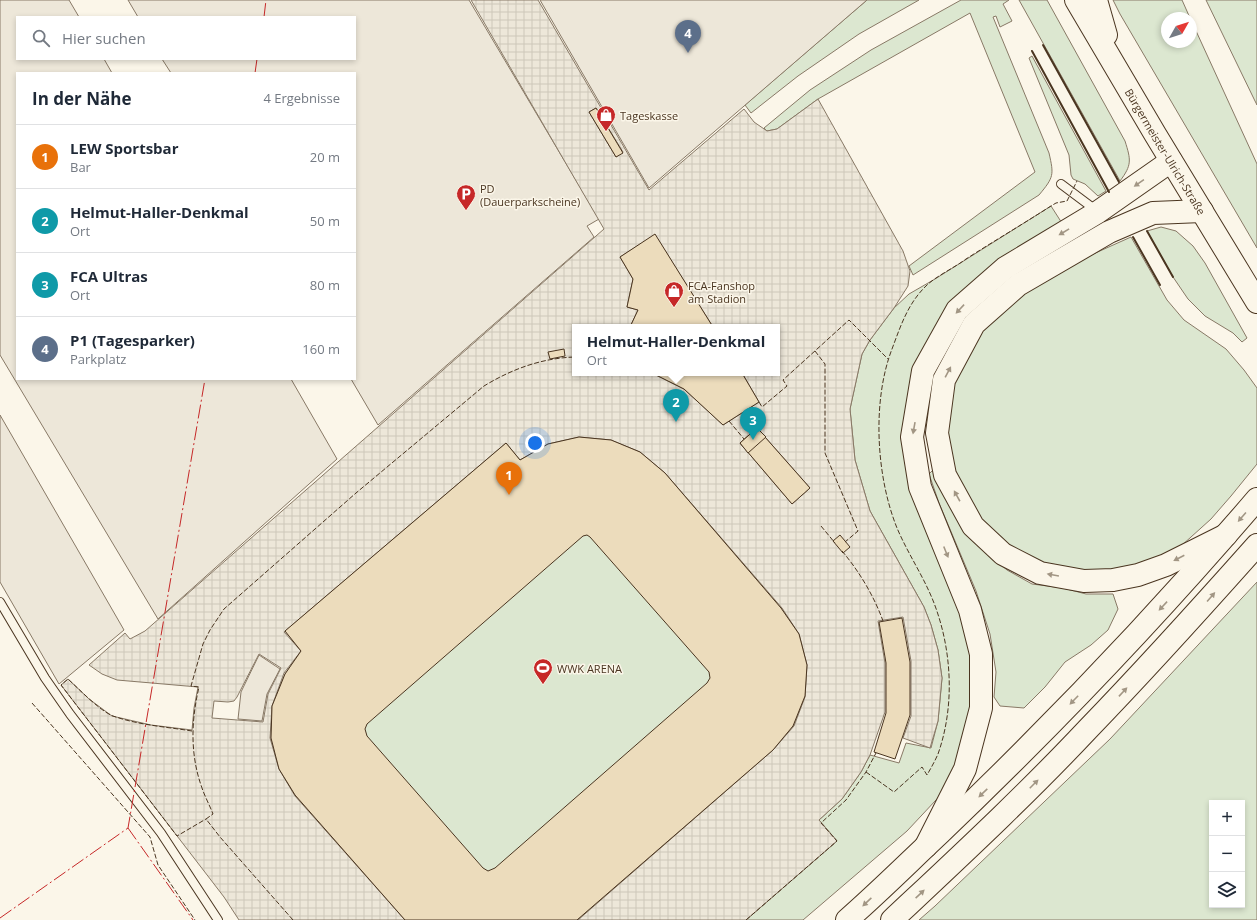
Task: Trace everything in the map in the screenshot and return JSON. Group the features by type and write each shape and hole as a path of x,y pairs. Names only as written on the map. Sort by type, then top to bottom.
{"main road":[{"name":"Bürgermeister-Ulrich-Straße","path":"1076,0 1171,161 1257,302"},
{"path":"1096,0 1118,72"},
{"path":"926,846 965,769 981,708 981,654 970,610 920,487 912,437 923,371 957,310 1005,268 1098,212 1171,161"},
{"path":"1202,211 1153,213 1109,232 1018,285 974,324 944,380 937,433 945,475 973,526 1003,554 1040,573 1084,581 1113,580 1138,575 1166,565 1226,535"},
{"path":"847,920 996,780 1064,711 1178,590 1257,499"},
{"path":"892,920 1011,807 1087,731 1199,611 1257,545"}],"lane":[{"path":"1061,184 1098,212"},
{"path":"0,602 45,678 70,714 161,833 218,920"}],"green space":[{"path":"867,0 919,0 859,34 798,76 751,113 745,105"},
{"path":"961,0 1009,0 1003,4 1012,21 1000,27 996,16 993,17 1049,153 1052,166 1052,176 1048,184 1039,195 913,275 909,266 1035,172 970,13 818,99 777,129 767,131 764,128 810,90 871,50"},
{"path":"1019,0 1047,0 1125,141 1129,162 1127,171 1120,181"},
{"path":"1113,0 1182,0 1187,12 1161,12 1161,48 1197,48 1197,33 1257,164 1257,248"},
{"path":"1206,0 1257,0 1257,105 1255,101"},
{"path":"1032,56 1106,191 1098,196 1085,184 1073,179 1071,175 1069,155 1029,58"},
{"path":"1051,206 1067,231 957,310 923,371 912,437 981,654 965,769 907,831 803,920 746,920 837,841 819,820 842,799 861,772 870,755 899,763 906,743 931,748 938,721 942,678 938,650 931,625 924,607 870,511 855,460 850,409 862,354 870,340 894,308 909,294"},
{"path":"1161,227 1176,231 1193,246 1205,263 1247,338 1242,342 1233,333 1205,316 1188,299 1173,277 1147,231"},
{"path":"1131,237 1167,300 1184,320 1226,349 1257,388 1257,464 1211,519 1181,546 1161,557 1114,573 1043,566 1008,547 979,520 954,472 946,433 952,384 981,332 1024,294 1082,259"},
{"name":"WWK ARENA","path":"611,440 640,452 665,473 781,608 799,634 807,665 805,696 793,726 773,750 577,920 405,920 295,795 279,769 271,738 272,706 285,674 301,651 285,631 506,443 520,460"},
{"path":"935,468 977,544 1007,570 1032,584 1063,588 1086,594 1113,594 1118,609 1108,630 1091,645 1065,662 1045,687 1024,708 1000,706 994,697 996,672 990,634 976,591 939,503 929,474"},
{"path":"1257,582 1257,920 919,920 1110,739"}],"shaded area":[{"path":"0,0 69,0 78,16 16,16 16,60 105,60 111,72 16,72 16,380 292,380 337,459 158,619 0,355"},
{"name":"PD (Dauerparkscheine)","path":"128,0 469,0 599,219 587,226 594,237 378,425 352,380 356,380 356,72 170,72 163,60 356,60 356,16 137,16"},
{"path":"471,0 538,0 649,190 744,109 754,122 767,131 777,129 818,99 903,251 910,271 908,286 894,308 870,340 862,354 850,409 855,460 870,511 924,607 938,650 942,678 938,721 930,748 903,738 911,716 911,661 903,617 878,621 885,663 885,712 870,755 861,772 842,799 819,820 837,841 746,920 578,920 773,750 794,726 805,697 807,665 799,634 782,608 665,473 640,452 611,440 579,437 548,444 520,460 506,443 284,632 301,651 284,673 272,706 270,738 279,769 295,796 405,920 239,920 224,897 61,685 68,679 89,699 112,716 151,725 192,730 198,687 117,680 102,674 89,665 125,633 130,639 145,631 604,229","holes":["596,108 623,152 616,157 589,112","757,428 810,488 792,504 740,443","259,654 281,668 268,694 263,722 212,718 214,701 234,701"]},
{"path":"540,0 867,0 649,188"},
{"path":"0,415 124,630 59,684 0,582"},
{"path":"259,655 280,669 267,694 262,721 238,719 241,692"}],"building":[{"name":"Tageskasse","path":"596,108 623,153 616,157 589,112"},
{"path":"655,234 711,324 631,324 638,310 627,307 633,279 620,257"},
{"path":"564,349 565,356 550,359 548,352"},
{"path":"658,376 744,376 759,402 723,425 684,389"},
{"path":"757,428 810,488 792,504 740,443"},
{"path":"757,428 766,437 748,453 740,443"},
{"name":"WWK ARENA","path":"579,437 611,440 640,452 665,473 781,608 799,634 807,665 805,696 793,726 773,750 577,920 405,920 295,795 279,769 271,738 272,706 285,674 301,651 285,631 506,443 520,460 548,444","holes":["587,535 709,672 710,678 707,683 495,868 488,871 483,868 367,736 365,729 367,724 583,536"]},
{"path":"840,535 850,547 843,553 833,541"},
{"path":"902,618 910,662 910,715 895,759 874,752 886,713 886,663 879,622"}],"fence":[{"path":"866,772 894,792 922,767 927,775 938,754 947,717 949,698 948,659 940,621 930,593 897,528 890,508 881,462 879,438 881,392 892,349 910,307 920,292 931,281 1056,203 1067,201 1077,181"},
{"path":"759,402 762,407 787,386 783,380 849,320 888,359"},
{"path":"815,351 825,364 825,453 858,531 845,542"},
{"path":"293,920 206,819 213,814 198,776 195,763 193,738 194,712 199,687 191,686 203,644 210,630 224,609 356,493 484,386 505,374 539,362 572,357"},
{"path":"729,421 744,439"},
{"path":"821,526 835,543"},
{"path":"842,551 866,584 883,621"},
{"path":"192,731 142,724 113,716 96,705 68,679 61,685 177,836 206,819"},
{"path":"32,703 150,837 158,865 195,920"},
{"path":"746,920 837,841 821,823 846,800 866,772 876,753"}],"wall":[{"path":"1043,45 1119,182"},
{"path":"1032,51 1109,192"},
{"path":"1147,231 1173,277"},
{"path":"1133,237 1160,285"}],"power":[{"path":"264,16 266,0"},
{"path":"255,72 257,60"},
{"path":"0,918 128,828 205,380"},
{"path":"128,828 193,920"}],"place":[{"name":"P1 (Tagesparker)","path":"688,53"},
{"name":"Tageskasse","path":"606,132"},
{"name":"PD (Dauerparkscheine)","path":"466,211"},
{"name":"FCA-Fanshop am Stadion","path":"674,308"},
{"name":"Helmut-Haller-Denkmal","path":"676,422"},
{"name":"FCA Ultras","path":"753,440"},
{"name":"LEW Sportsbar","path":"509,495"},
{"name":"WWK ARENA","path":"543,685"}]}
